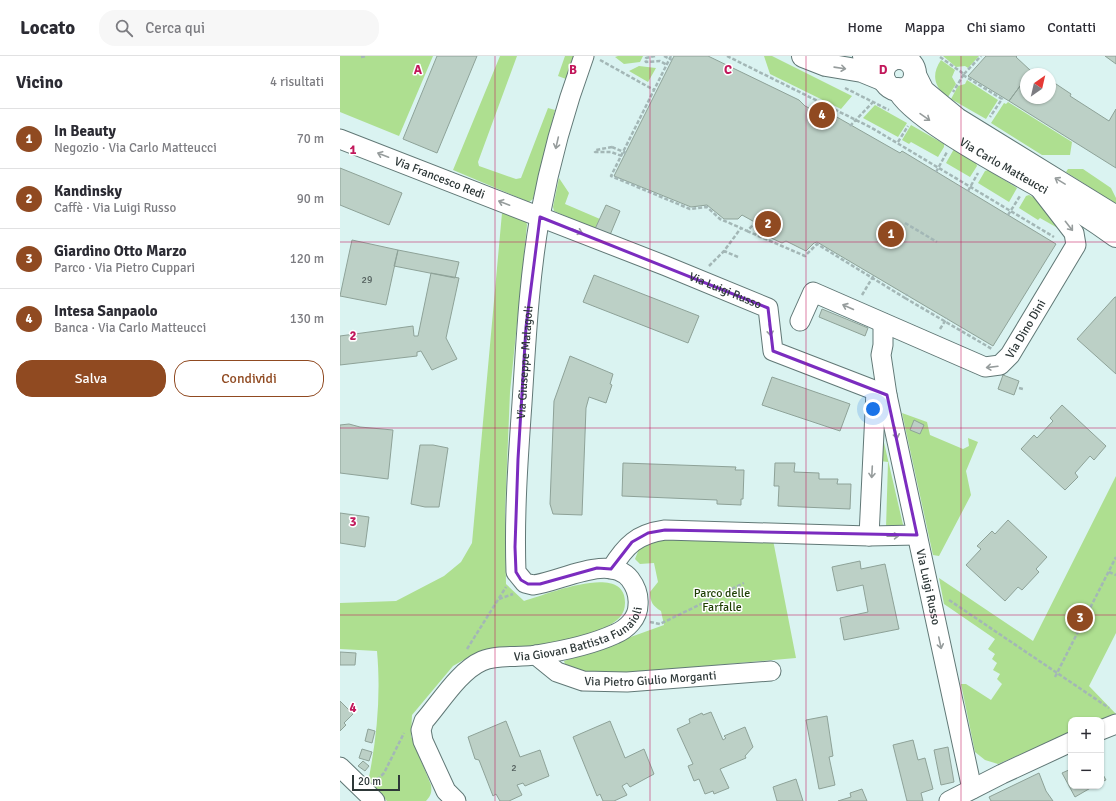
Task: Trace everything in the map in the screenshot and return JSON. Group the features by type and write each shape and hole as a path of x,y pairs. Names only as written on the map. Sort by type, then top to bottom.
{"main road":[{"path":"803,56 826,66 862,71 892,69"},
{"path":"864,56 892,69 910,85 924,64"},
{"name":"Via Carlo Matteucci","path":"924,64 923,91 958,119 1116,217"},
{"name":"Via Carlo Matteucci","path":"892,69 906,102 924,116 1029,190 1116,236"}],"street":[{"name":"Via Giuseppe Malagoli","path":"516,572 518,459 526,327 540,217 567,105 584,56"},
{"name":"Via Francesco Redi","path":"340,139 540,217"},
{"name":"Via Dino Dini","path":"800,321 813,292 985,368 996,367 1006,361 1076,245 1074,233 1029,190"},
{"name":"Via Luigi Russo","path":"540,217 768,308 773,351 882,393 917,535 972,789"},
{"path":"869,536 882,393 881,355 883,345 883,323"},
{"path":"516,572 525,583 533,585 597,568 611,569 621,554 632,542 648,534 665,530 869,536 917,535"},
{"name":"Via Giovan Battista Funaioli","path":"446,798 423,741 421,730 424,721 463,675 478,663 491,659 536,655 578,646 616,634 634,618 638,605 635,586 623,573 611,569"},
{"name":"Via Pietro Giulio Morganti","path":"536,655 557,672 583,681 627,682 771,671"},
{"path":"1104,726 1113,716"},
{"path":"950,801 1068,743"},
{"path":"341,769 375,801"}],"path":[{"path":"361,57 366,56"},
{"path":"594,56 654,90"},
{"path":"655,56 646,58 646,62 660,61 667,65"},
{"path":"664,56 672,60"},
{"path":"671,56 612,176 690,209 707,207 720,219 805,256 817,244 872,279 994,350 998,344"},
{"path":"727,56 898,142 1059,240"},
{"path":"952,94 963,75 980,56"},
{"path":"924,64 963,75 1002,99 987,122"},
{"path":"839,85 891,111"},
{"path":"850,126 873,102"},
{"path":"898,142 911,122"},
{"path":"622,156 611,152 595,152 596,150 612,147 626,153"},
{"path":"936,172 948,150"},
{"path":"968,191 980,169"},
{"path":"1008,215 1029,190"},
{"path":"747,231 755,223"},
{"path":"905,223 938,242"},
{"path":"708,268 724,251 741,228"},
{"path":"724,251 738,257"},
{"path":"854,310 874,275"},
{"path":"905,298 907,294"},
{"path":"1019,388 1023,390"},
{"path":"1055,677 1116,557"},
{"path":"462,655 516,572"},
{"path":"1109,572 1116,575"},
{"path":"634,618 660,624 744,583"},
{"path":"928,587 1057,672 1113,716"}],"highlighted area":[{"path":"540,217 768,308 773,351 887,395 917,535 665,530 648,533 632,542 611,569 597,568 540,584 528,584 521,580 516,572 515,547 518,459 526,327"}],"green space":[{"path":"340,56 433,56 399,136 340,112"},
{"path":"500,56 517,56 478,162 479,166 516,179 521,178 548,108 555,110 533,199 529,202 453,170"},
{"path":"565,56 575,56 566,79 558,76"},
{"path":"643,56 640,62 624,64 615,57"},
{"path":"764,56 772,56 852,96 841,109 770,74"},
{"path":"943,56 979,56 968,68 965,66 956,67"},
{"path":"941,60 955,70 952,77 956,84 948,97 937,85 935,76"},
{"path":"639,66 656,68 648,82 629,71"},
{"path":"967,80 998,100 986,119 951,99 958,86 965,84"},
{"path":"1008,102 1072,142 1070,155 1042,155 991,123 1004,103 1006,104"},
{"path":"875,105 907,123 898,137 863,118"},
{"path":"911,125 944,144 944,147 938,157 911,142 909,144 902,140"},
{"path":"954,149 976,163 977,166 970,177 946,163"},
{"path":"1068,169 1083,169 1111,188 1116,198 1116,204 1066,172"},
{"path":"988,170 1017,188 1009,202 978,183 985,171"},
{"path":"559,178 569,193 565,204 600,219 595,229 554,211 553,207"},
{"path":"1029,195 1042,202 1063,231 1040,218 1038,220 1019,208 1026,196"},
{"path":"502,213 526,221 527,225 510,392 505,512 506,584 524,601 583,584 599,582 613,584 622,591 625,607 624,611 617,620 593,633 561,643 545,646 480,654 467,658 453,666 412,715 411,736 431,785 430,796 426,801 387,801 368,782 374,749 377,716 379,684 377,651 340,649 340,603 396,601 444,576 461,562 472,543"},
{"path":"902,413 927,422 930,435 963,449 969,446 968,438 978,442 966,471 971,495 939,556 933,555"},
{"path":"882,434 904,529 886,528 888,462 880,461"},
{"path":"1116,476 1116,633 1089,686 1116,714 1104,719 1104,717 1068,717 1068,734 998,764 985,760 975,752 961,684 966,684 991,700 1002,684 997,679 1000,674 993,670 997,663 992,659 995,654 988,649 995,639 944,604 939,578 1033,641"},
{"name":"Parco delle Farfalle","path":"656,539 773,540 796,658 640,672 591,674 566,667 564,661 664,625 661,611 651,601 650,592 658,582 654,563 640,564 635,559 639,549"}],"building":[{"path":"437,56 477,56 437,153 403,139"},
{"path":"674,56 708,56 799,100 805,106 817,112 821,108 900,153 902,151 1056,244 993,346 817,242 806,251 786,241 782,243 760,233 760,225 742,215 738,219 724,219 707,205 691,207 614,176"},
{"path":"986,56 1017,56 1016,57 1028,68 1020,68 1020,86 1009,101 968,76"},
{"path":"1105,56 1116,56 1116,64"},
{"path":"1056,84 1071,94 1070,96 1109,121 1116,109 1116,168 1009,101 1020,86 1020,104 1056,104"},
{"path":"340,168 402,193 389,225 340,205"},
{"path":"606,205 620,211 610,235 595,229"},
{"path":"352,240 398,250 386,305 340,296"},
{"path":"398,250 459,262 455,278 394,266"},
{"path":"431,273 459,278 446,338 457,359 432,370 421,351 417,352 417,356 340,365 340,336 413,326 414,336 418,336"},
{"path":"594,275 699,316 688,343 583,302"},
{"path":"1116,297 1116,374 1077,339"},
{"path":"822,309 868,328 865,336 819,317"},
{"path":"570,356 613,374 610,384 612,385 606,403 589,397 586,408 582,515 553,514 550,504 554,401"},
{"path":"1003,375 1019,381 1014,395 998,389"},
{"path":"772,377 850,404 840,431 762,405"},
{"path":"1062,405 1106,446 1094,460 1090,456 1075,473 1078,477 1065,490 1021,449 1034,435 1037,438 1053,421 1050,418"},
{"path":"914,420 924,425 920,434 910,430"},
{"path":"349,424 360,427 393,430 388,479 340,473 340,425"},
{"path":"420,445 433,445 448,448 439,507 425,507 411,504"},
{"path":"623,463 736,467 735,470 744,470 743,499 741,499 741,505 717,504 717,500 622,496"},
{"path":"775,463 795,463 794,472 819,473 819,479 838,479 837,484 851,484 850,509 778,506 779,486 774,486"},
{"path":"340,513 369,517 365,547 340,543"},
{"path":"1008,520 1047,557 1036,569 1039,572 1022,590 1018,587 1005,601 966,565 981,549 977,546 992,531 995,534"},
{"path":"860,561 861,569 885,564 899,629 844,640 840,618 868,612 863,585 837,591 832,567"},
{"path":"340,652 356,653 355,665 340,665"},
{"path":"340,701 353,714 344,723 346,725 340,731"},
{"path":"711,712 723,740 726,738 724,736 745,727 753,747 745,756 746,758 720,769 729,788 714,794 713,791 705,794 699,779 694,781 688,766 693,764 677,729 690,723 689,719 702,713 703,715"},
{"path":"827,716 833,756 829,757 835,785 819,789 806,720"},
{"path":"506,721 520,757 540,750 549,776 525,786 523,783 517,785 522,795 509,801 500,801 496,794 493,796 479,760 475,759 468,737"},
{"path":"610,721 625,758 644,749 654,774 630,787 627,783 622,786 627,795 614,801 603,801 600,794 597,796 573,737"},
{"path":"368,729 375,731 372,743 365,741"},
{"path":"913,740 918,760 925,758 933,789 921,793 923,801 907,801 893,745"},
{"path":"948,747 954,782 941,785 934,750"},
{"path":"362,749 372,752 369,761 359,758"},
{"path":"363,761 369,766 365,771 358,766"},
{"path":"1068,770 1068,784 1062,773"},
{"path":"1039,773 1046,791 1053,801 991,801 989,797"},
{"path":"796,779 803,801 777,801 773,787"},
{"path":"862,789 867,801 838,801 851,797 850,793"},
{"path":"1071,789 1089,789 1075,797"}],"place":[{"name":"Intesa Sanpaolo","path":"822,115"},
{"name":"Kandinsky","path":"768,224"},
{"name":"In Beauty","path":"891,234"},
{"name":"Giardino Otto Marzo","path":"1080,618"}]}
